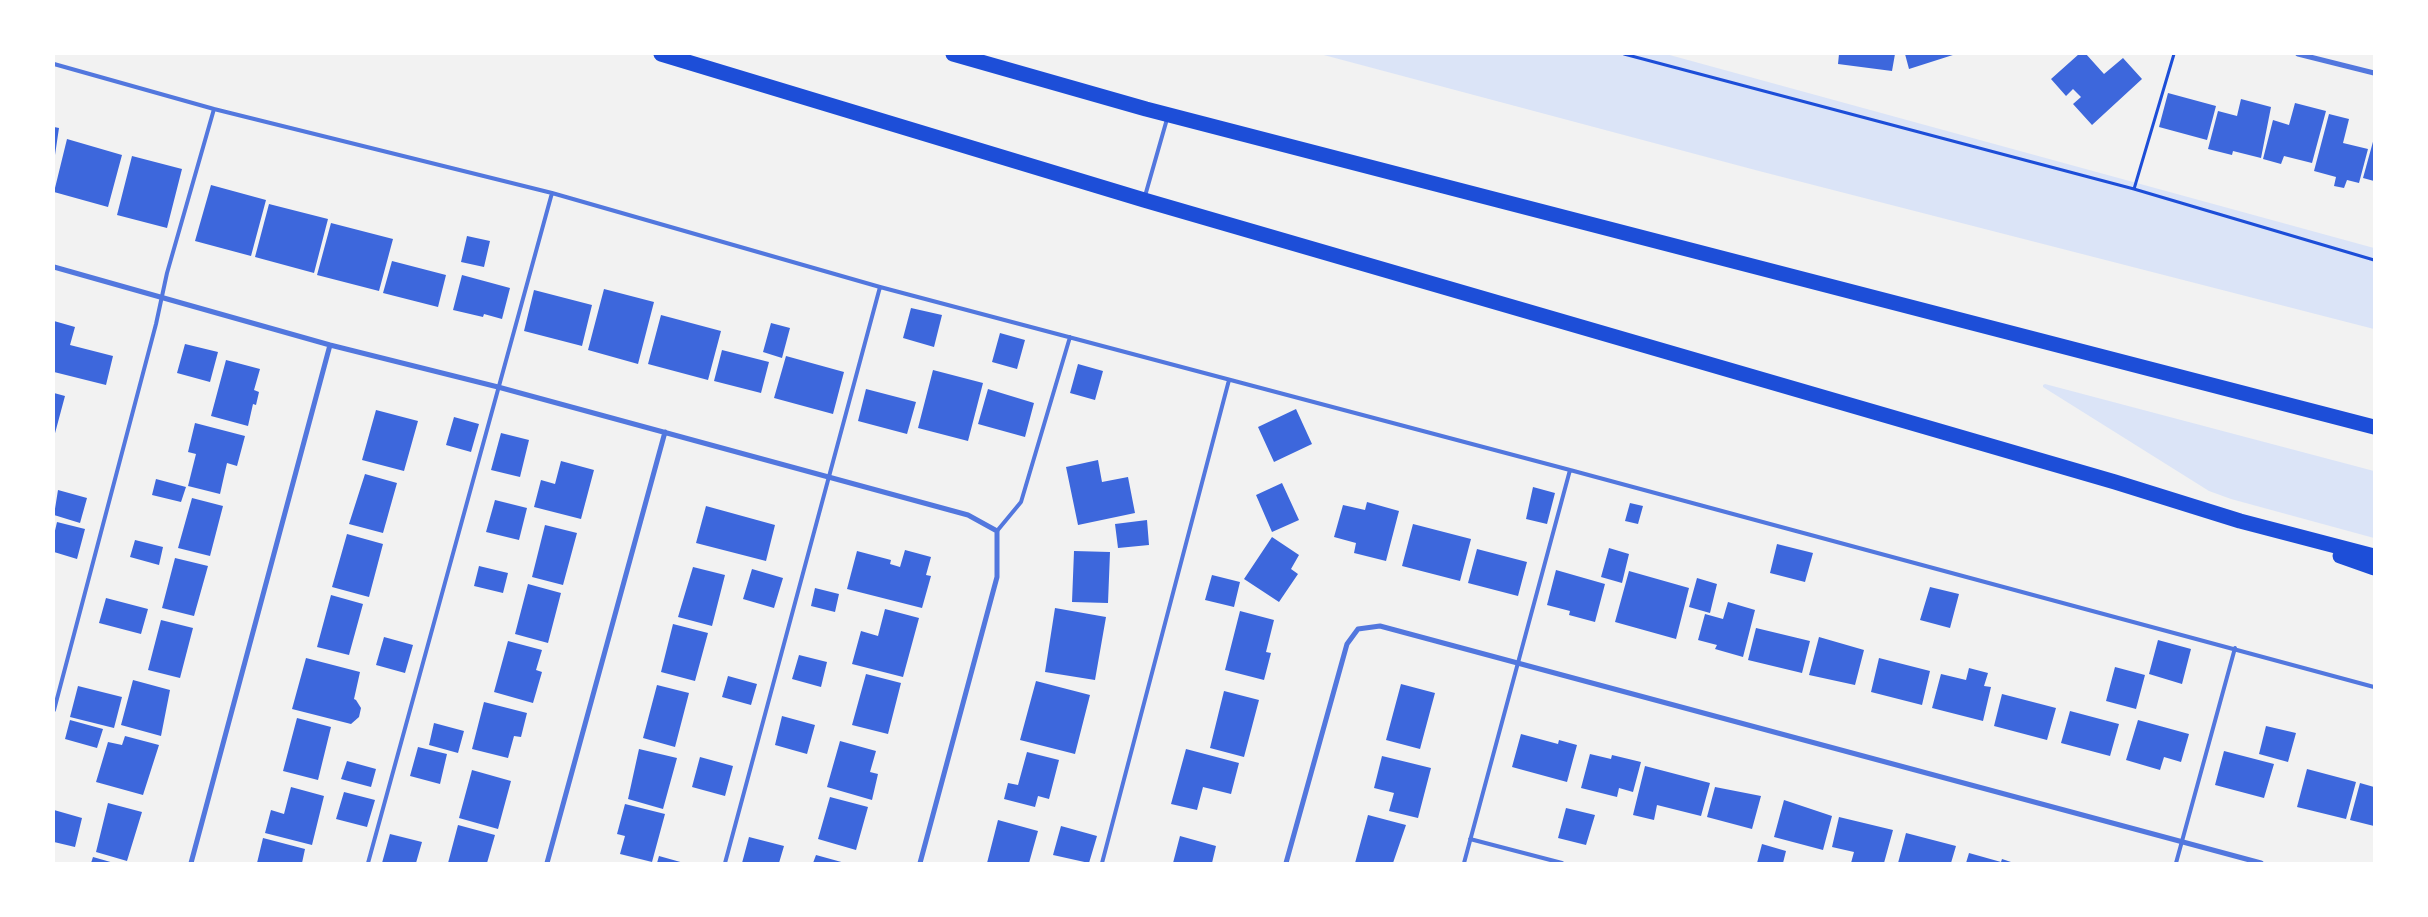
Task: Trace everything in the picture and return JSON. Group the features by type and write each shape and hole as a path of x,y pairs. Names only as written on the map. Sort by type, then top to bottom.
{"highway":[{"path":"660,54 1144,200 2115,482 2240,521 2374,568"},
{"path":"953,54 1168,114 2374,427"},
{"path":"2288,404 2374,420"},
{"path":"2240,521 2374,556"}],"street":[{"path":"2298,54 2374,73"},
{"path":"54,268 330,345 498,386 830,476 968,515 997,531 997,577 920,863"},
{"path":"191,863 330,345"},
{"path":"547,863 665,432"},
{"path":"1286,863 1347,644 1358,629 1380,626 2261,863"}],"lane":[{"path":"54,64 214,109 552,193 880,287 2235,648 2374,687"},
{"path":"54,710 162,297 214,109"},
{"path":"1144,200 1168,114"},
{"path":"368,863 552,193"},
{"path":"725,863 880,287"},
{"path":"997,531 1021,502 1070,337"},
{"path":"1102,863 1229,380"},
{"path":"1464,863 1570,470"},
{"path":"2176,863 2235,648"},
{"path":"1470,839 1562,863"}],"path":[{"path":"1624,54 2134,189 2374,260"},
{"path":"2134,189 2170,61 2174,54"}],"shaded area":[{"path":"1320,54 1666,54 2374,248 2374,329 1759,171"},
{"path":"2045,384 2374,471 2374,538 2231,499 2209,491 2043,387"}],"building":[{"path":"1839,54 1895,54 1892,71 1838,64"},
{"path":"1905,54 1956,54 1909,69"},
{"path":"2079,54 2086,54 2104,74 2123,58 2142,79 2092,125 2073,104 2081,97 2073,89 2066,96 2051,79"},
{"path":"2168,93 2216,106 2207,140 2159,127"},
{"path":"2241,99 2271,107 2261,158 2233,151 2232,155 2208,149 2218,111 2237,116"},
{"path":"2295,103 2326,111 2312,163 2284,156 2281,164 2263,159 2273,120 2289,125"},
{"path":"2329,114 2349,119 2343,143 2368,149 2359,183 2347,180 2344,188 2334,186 2336,177 2314,171"},
{"path":"54,127 59,128 55,155 54,155"},
{"path":"2374,138 2374,181 2363,178"},
{"path":"67,139 122,155 108,207 54,192"},
{"path":"132,156 182,169 167,228 117,215"},
{"path":"211,185 266,200 251,256 195,241"},
{"path":"269,204 328,219 314,273 255,257"},
{"path":"331,223 393,239 379,291 317,275"},
{"path":"467,236 490,241 484,267 461,262"},
{"path":"392,261 446,275 438,307 383,293"},
{"path":"462,275 510,288 502,319 484,314 483,317 453,310"},
{"path":"604,289 654,302 638,364 588,350"},
{"path":"534,290 592,305 582,346 524,331"},
{"path":"911,308 942,315 934,347 903,338"},
{"path":"661,315 721,331 708,380 648,364"},
{"path":"54,321 75,327 70,345 113,356 106,385 54,372"},
{"path":"771,323 790,328 782,358 763,352"},
{"path":"1000,333 1025,340 1017,369 992,362"},
{"path":"185,344 218,352 210,382 177,373"},
{"path":"722,350 769,362 761,393 714,381"},
{"path":"786,356 844,372 833,414 774,398"},
{"path":"226,360 260,369 254,390 259,392 256,405 253,404 248,426 211,416"},
{"path":"1078,364 1103,371 1095,400 1070,393"},
{"path":"933,370 983,383 968,441 918,428"},
{"path":"866,389 916,402 907,434 858,421"},
{"path":"988,389 1034,403 1025,437 978,424"},
{"path":"54,393 65,396 54,437"},
{"path":"1296,409 1312,444 1274,462 1258,427"},
{"path":"376,410 418,421 404,471 362,460"},
{"path":"454,417 479,424 471,452 446,445"},
{"path":"195,423 245,436 237,466 227,463 220,494 188,486 196,454 188,452"},
{"path":"501,433 529,440 520,477 491,470"},
{"path":"1098,460 1102,482 1128,477 1135,513 1078,525 1066,467"},
{"path":"561,461 594,470 581,519 534,507 541,480 555,484"},
{"path":"365,474 397,483 383,533 349,524"},
{"path":"156,479 186,487 181,502 152,495"},
{"path":"1282,483 1299,520 1272,532 1256,495"},
{"path":"1533,487 1555,493 1547,524 1526,519"},
{"path":"58,490 87,498 80,523 54,515"},
{"path":"192,498 223,506 210,556 178,548"},
{"path":"495,500 527,508 519,540 486,532"},
{"path":"1367,502 1399,511 1386,561 1354,553 1356,543 1334,537 1343,505 1365,510"},
{"path":"1630,503 1643,506 1638,524 1625,521"},
{"path":"706,506 775,525 766,561 696,543"},
{"path":"1147,520 1149,545 1118,548 1115,524"},
{"path":"57,522 85,529 77,559 54,552 54,535"},
{"path":"1413,524 1471,539 1460,581 1402,566"},
{"path":"545,525 577,533 563,585 532,577"},
{"path":"347,534 383,544 369,597 332,587"},
{"path":"1272,537 1299,555 1291,569 1298,574 1279,602 1244,579"},
{"path":"135,540 163,547 159,565 130,557"},
{"path":"1777,544 1813,553 1805,582 1770,573"},
{"path":"1609,548 1629,554 1622,583 1601,577"},
{"path":"1477,549 1527,562 1518,596 1468,583"},
{"path":"905,550 931,557 926,575 931,576 922,608 847,589 857,551 891,560 890,564 900,567"},
{"path":"1074,551 1110,552 1108,603 1072,602"},
{"path":"175,558 208,566 194,616 162,608"},
{"path":"479,566 508,573 503,593 474,586"},
{"path":"693,567 725,575 712,626 678,617"},
{"path":"752,569 783,578 774,608 743,599"},
{"path":"1556,570 1605,584 1595,622 1569,615 1570,611 1547,605"},
{"path":"1629,571 1689,588 1676,639 1615,622"},
{"path":"1212,575 1240,582 1234,607 1205,600"},
{"path":"1697,578 1717,584 1710,613 1689,607"},
{"path":"528,584 561,593 548,643 515,634"},
{"path":"1930,587 1959,594 1950,628 1920,620"},
{"path":"815,588 839,594 835,612 811,606"},
{"path":"331,595 363,604 349,655 317,647"},
{"path":"106,598 148,609 141,634 99,623"},
{"path":"1728,602 1755,610 1743,657 1715,649 1717,645 1698,640 1705,614 1723,619"},
{"path":"1055,608 1106,617 1095,680 1045,672"},
{"path":"885,609 919,618 903,677 852,664 861,631 878,636"},
{"path":"1240,611 1274,620 1266,652 1271,653 1264,680 1225,670"},
{"path":"161,620 193,628 180,678 148,670"},
{"path":"673,624 708,633 695,681 661,672"},
{"path":"1756,628 1810,641 1802,673 1748,660"},
{"path":"384,637 413,645 405,673 376,665"},
{"path":"1819,637 1864,650 1855,685 1809,675"},
{"path":"2158,640 2191,649 2182,684 2149,674"},
{"path":"508,641 542,650 536,670 542,672 533,703 494,692"},
{"path":"799,655 827,662 821,687 792,679"},
{"path":"306,658 360,672 354,699 361,708 359,717 351,724 292,709"},
{"path":"1879,658 1930,671 1922,705 1871,692"},
{"path":"2115,667 2145,675 2136,709 2106,701"},
{"path":"1969,668 1988,673 1984,686 1991,687 1983,721 1932,708 1941,674 1966,680"},
{"path":"866,674 901,683 888,734 852,725"},
{"path":"728,676 757,684 751,705 722,697"},
{"path":"133,680 170,690 161,736 121,725"},
{"path":"1036,681 1090,695 1075,754 1020,740"},
{"path":"1401,684 1435,693 1420,749 1386,740"},
{"path":"657,685 689,693 675,747 643,738"},
{"path":"78,686 122,697 114,728 70,717"},
{"path":"1224,691 1259,700 1244,757 1210,748"},
{"path":"2002,694 2056,708 2047,740 1994,726"},
{"path":"484,702 527,713 521,737 514,736 508,758 472,749"},
{"path":"2070,711 2119,724 2110,756 2061,743"},
{"path":"782,716 815,725 807,754 775,745"},
{"path":"297,718 331,727 318,780 283,771"},
{"path":"70,720 103,729 97,748 65,739"},
{"path":"2138,720 2189,734 2181,762 2164,757 2160,770 2126,760"},
{"path":"434,723 464,731 458,753 429,745"},
{"path":"2266,726 2296,733 2288,762 2259,754"},
{"path":"1521,734 1558,744 1559,740 1577,745 1567,782 1512,767"},
{"path":"125,736 159,745 143,795 96,782 108,742 122,745"},
{"path":"840,741 876,751 870,772 878,774 872,800 827,787"},
{"path":"418,747 447,754 440,784 410,776"},
{"path":"639,749 677,758 663,809 628,799"},
{"path":"1186,749 1239,763 1231,794 1203,787 1197,810 1171,804"},
{"path":"2224,751 2274,764 2264,798 2215,785"},
{"path":"1027,752 1059,760 1049,799 1038,796 1035,807 1004,799 1008,783 1018,785"},
{"path":"1590,754 1611,759 1612,755 1641,762 1633,792 1619,788 1617,797 1581,788"},
{"path":"1382,756 1431,768 1418,818 1389,811 1394,793 1374,788"},
{"path":"700,757 733,766 725,796 692,787"},
{"path":"347,761 376,769 371,787 341,779"},
{"path":"1645,766 1710,783 1701,816 1657,805 1654,820 1633,815"},
{"path":"2307,769 2356,782 2346,819 2297,807"},
{"path":"472,770 511,781 498,829 459,818"},
{"path":"2360,783 2374,787 2374,826 2350,820"},
{"path":"291,787 324,796 312,845 265,833 271,810 284,814"},
{"path":"1715,787 1761,796 1752,829 1707,817"},
{"path":"344,792 375,800 367,827 336,819"},
{"path":"830,797 868,807 856,850 818,839"},
{"path":"1784,800 1832,816 1823,850 1774,837"},
{"path":"108,803 142,812 127,861 96,852"},
{"path":"625,804 665,814 652,862 620,854 625,836 617,834"},
{"path":"1566,808 1595,815 1586,845 1558,838"},
{"path":"54,810 82,818 75,847 54,842"},
{"path":"1368,815 1406,825 1393,863 1355,863"},
{"path":"1839,817 1893,830 1884,863 1851,863 1854,852 1832,847"},
{"path":"998,820 1038,831 1029,863 987,863"},
{"path":"458,825 495,835 487,863 448,863"},
{"path":"1061,826 1097,836 1089,863 1053,855"},
{"path":"1906,833 1956,846 1951,863 1898,863"},
{"path":"390,834 422,842 416,863 382,863"},
{"path":"1180,836 1216,846 1212,863 1173,863"},
{"path":"749,837 784,846 779,863 742,863"},
{"path":"263,838 305,849 302,863 257,863"},
{"path":"1762,844 1786,851 1783,863 1757,863"},
{"path":"1969,853 2001,862 2002,859 2014,863 1966,863"},
{"path":"816,855 845,863 813,863"},
{"path":"659,856 684,863 657,863"},
{"path":"93,857 114,863 91,863"}]}
